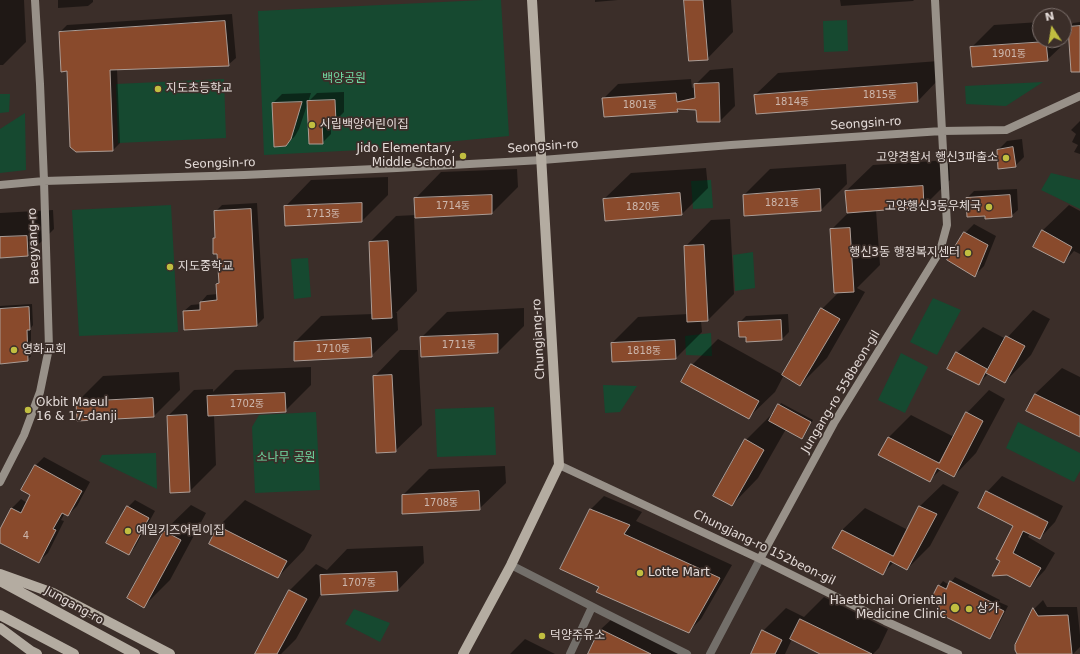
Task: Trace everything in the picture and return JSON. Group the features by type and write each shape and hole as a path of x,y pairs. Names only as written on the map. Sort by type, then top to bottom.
{"main road":[{"name":"Chungjang-ro","path":"464,654 511,565 559,465 532,0"},
{"path":"0,574 53,593 170,654"},
{"name":"Jungang-ro","path":"0,581 135,654"},
{"path":"0,615 74,654"},
{"path":"0,628 37,654"}],"street":[{"name":"Baegyang-ro","path":"0,482 24,435 38,399 49,348 44,181 35,0"},
{"name":"Jungang-ro 558beon-gil","path":"710,654 834,423 940,251 947,225 935,0"},
{"name":"Seongsin-ro","path":"0,185 44,181 258,175 542,160 731,145 942,131 1006,130 1080,96"},
{"name":"Chungjang-ro 152beon-gil","path":"559,465 760,559 885,621 958,654"},
{"path":"511,565 687,654"},
{"path":"570,654 592,607"}],"green space":[{"name":"백양공원","path":"501,0 509,136 361,150 264,155 258,11"},
{"path":"847,20 848,51 824,52 823,21"},
{"path":"224,79 226,138 118,143 116,84"},
{"path":"1043,82 1006,106 966,104 965,86"},
{"path":"0,94 10,94 9,112 0,113"},
{"path":"25,113 26,170 0,173 0,129"},
{"path":"1051,173 1080,180 1080,209 1041,190"},
{"path":"711,180 713,208 693,209 691,181"},
{"path":"171,205 178,332 79,336 72,210"},
{"path":"753,252 755,288 735,291 733,255"},
{"path":"308,258 311,297 294,299 291,259"},
{"path":"933,298 961,310 937,355 910,342"},
{"path":"711,333 712,356 686,355 685,336"},
{"path":"901,353 928,367 905,413 878,400"},
{"path":"603,385 637,386 620,412 605,413"},
{"path":"494,407 496,455 437,457 435,409"},
{"name":"소나무 공원","path":"316,412 320,490 255,493 252,427 259,415"},
{"path":"1018,422 1080,453 1080,471 1074,482 1006,448"},
{"path":"156,453 157,489 99,461 102,455"},
{"path":"354,609 390,623 380,642 345,624"}],"building":[{"path":"684,0 703,0 708,60 689,61"},
{"path":"225,21 229,66 110,70 113,151 76,152 70,147 67,71 61,72 59,32"},
{"path":"1080,26 1080,72 1071,72 1069,48 1072,48 1072,27"},
{"path":"1032,43 1032,48 1047,48 1048,61 972,67 970,47"},
{"path":"719,83 720,122 697,122 696,110 677,109 678,112 604,117 602,98 676,93 677,102 695,98 694,84"},
{"path":"917,83 918,102 756,114 754,95"},
{"path":"335,100 336,122 322,122 323,144 309,144 307,101"},
{"path":"302,102 291,139 286,146 274,147 272,103"},
{"name":"고양경찰서 행신3파출소","path":"1013,147 1016,167 998,169 997,150"},
{"path":"923,186 924,207 847,213 845,191"},
{"path":"820,189 821,211 744,216 743,195"},
{"path":"680,193 682,215 605,221 603,199"},
{"path":"492,195 492,214 415,218 414,198"},
{"name":"고양행신3동우체국","path":"1010,195 1012,217 985,219 985,216 967,217 966,198"},
{"path":"362,203 362,222 285,226 284,206"},
{"path":"251,209 257,326 184,330 183,311 200,310 200,302 217,300 216,284 219,283 217,254 213,254 213,238 215,238 214,211"},
{"path":"850,228 854,292 834,293 830,229"},
{"path":"1042,230 1072,247 1064,263 1033,247"},
{"name":"행신3동 행정복지센터","path":"964,232 988,245 975,277 947,260"},
{"path":"27,236 28,256 0,258 0,237"},
{"path":"388,241 392,318 372,319 369,242"},
{"path":"704,245 708,321 687,322 684,246"},
{"path":"29,307 30,330 27,330 28,361 0,364 0,309"},
{"path":"821,308 840,319 800,386 782,375"},
{"path":"781,320 782,340 746,342 746,337 739,337 738,322"},
{"path":"498,334 498,353 421,357 420,337"},
{"path":"1006,336 1025,346 1005,383 986,373"},
{"path":"371,338 372,357 294,361 294,342"},
{"path":"675,340 676,359 612,362 611,343"},
{"path":"956,352 987,369 979,385 947,369"},
{"path":"691,364 759,401 749,419 681,382"},
{"path":"392,375 396,452 376,453 373,376"},
{"path":"285,393 286,412 208,416 207,396"},
{"path":"1035,394 1080,416 1080,437 1026,411"},
{"path":"153,398 154,417 77,421 76,402"},
{"path":"778,404 811,422 802,439 769,421"},
{"path":"966,412 983,421 954,477 937,468 930,482 878,455 888,437 939,463"},
{"path":"187,415 190,492 170,493 167,416"},
{"path":"745,439 764,450 732,506 713,496"},
{"path":"35,465 82,491 68,516 62,513 53,529 56,530 39,563 0,543 0,529 11,508 21,513 30,495 21,490"},
{"path":"479,491 480,510 402,514 402,495"},
{"path":"986,491 1048,522 1040,539 1023,531 1013,553 1041,568 1030,587 1007,575 992,576 1000,561 996,559 1013,526 978,508"},
{"name":"예일키즈어린이집","path":"127,506 149,518 129,555 106,543"},
{"path":"919,506 937,514 907,570 890,561 883,575 832,548 842,530 893,556"},
{"name":"Lotte Mart","path":"590,509 630,525 624,534 720,578 689,633 596,592 599,587 560,569"},
{"path":"218,526 287,561 278,578 209,544"},
{"path":"164,531 181,540 144,608 127,598"},
{"path":"397,572 398,591 321,595 320,575"},
{"name":"상가","path":"950,581 997,605 996,607 1004,611 990,639 936,612 940,603 931,599 938,585 946,589"},
{"path":"289,590 307,599 277,654 255,654"},
{"path":"1033,608 1038,616 1068,615 1072,654 1017,654 1015,645"},
{"path":"800,619 872,654 820,654 790,639"},
{"path":"600,629 651,654 588,654"},
{"path":"762,630 782,640 775,654 751,654"}],"place":[{"name":"지도초등학교","path":"158,89"},
{"name":"시립백양어린이집","path":"312,125"},
{"name":"Jido Elementary, Middle School","path":"463,156"},
{"name":"고양경찰서 행신3파출소","path":"1006,158"},
{"name":"고양행신3동우체국","path":"989,207"},
{"name":"행신3동 행정복지센터","path":"968,253"},
{"name":"지도중학교","path":"170,267"},
{"name":"영화교회","path":"14,350"},
{"name":"Okbit Maeul 16 & 17-danji","path":"28,410"},
{"name":"예일키즈어린이집","path":"128,531"},
{"name":"Lotte Mart","path":"640,573"},
{"name":"Haetbichai Oriental Medicine Clinic","path":"955,608"},
{"name":"상가","path":"969,609"},
{"name":"덕양주유소","path":"542,636"}]}
